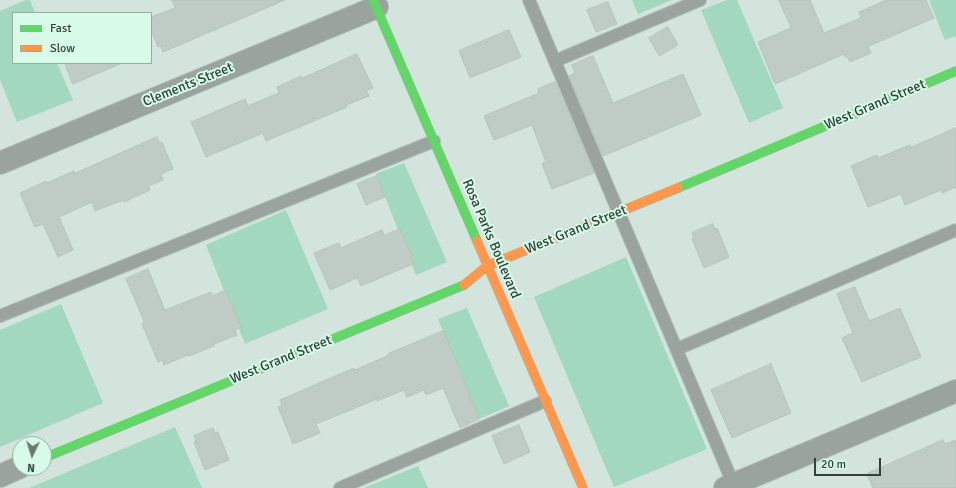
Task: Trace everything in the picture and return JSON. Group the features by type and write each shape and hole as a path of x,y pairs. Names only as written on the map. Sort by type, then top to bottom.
{"street":[{"name":"Rosa Parks Boulevard","path":"375,4 583,488"},
{"name":"Clements Street","path":"0,163 375,4"},
{"name":"West Grand Street","path":"52,455 464,285 487,266 956,71"},
{"path":"732,487 956,391"},
{"path":"0,476 12,471"}],"lane":[{"path":"529,0 620,212 732,487"},
{"path":"554,61 700,0"},
{"path":"0,316 434,141"},
{"path":"677,349 956,230"},
{"path":"340,488 546,401"}],"green space":[{"path":"26,0 30,0 35,12 12,12 12,64 57,64 73,100 17,122 0,80 0,11"},
{"path":"632,0 672,0 638,14"},
{"path":"727,0 737,0 783,108 749,123 701,10"},
{"path":"929,0 956,0 956,36 945,40"},
{"path":"404,163 447,262 416,275 376,174"},
{"path":"286,210 328,309 245,344 206,245"},
{"path":"626,257 707,449 614,487 534,297"},
{"path":"61,304 103,403 26,436 12,436 12,442 0,447 0,330"},
{"path":"467,308 509,406 479,419 438,319"},
{"path":"175,427 202,488 29,488"},
{"path":"418,466 428,488 364,488"}],"building":[{"path":"172,0 285,0 163,52 161,46 158,47 152,32 152,17 175,8"},
{"path":"779,0 810,0 824,33 861,18 859,12 886,0 926,0 934,18 871,45 868,47 871,53 850,62 844,54 775,84 758,42 791,28"},
{"path":"608,2 617,24 596,32 587,10"},
{"path":"668,27 678,45 659,56 649,38"},
{"path":"509,30 521,57 470,78 459,51"},
{"path":"357,54 373,88 366,90 369,96 346,105 347,107 266,141 263,133 206,157 191,122 245,99 248,106 279,93 277,87 301,76 302,78"},
{"path":"593,56 613,103 683,74 701,115 603,156 569,76 575,73 572,65"},
{"path":"65,64 120,64 73,84"},
{"path":"555,82 594,173 552,189 542,164 546,162 532,125 494,140 484,116 539,93 538,89"},
{"path":"956,128 956,187 942,193 941,190 905,205 901,194 868,207 851,166 877,155 878,158 910,145 911,147"},
{"path":"157,137 160,143 162,142 173,169 161,174 163,180 148,186 150,190 124,202 123,200 95,211 92,202 59,217 73,250 58,257 43,224 35,227 20,193 46,181 47,183 74,171 75,173"},
{"path":"377,176 385,197 366,205 357,184"},
{"path":"713,224 715,229 717,228 729,257 704,268 692,239 694,238 692,233"},
{"path":"400,229 412,256 410,257 413,264 361,286 357,278 330,290 314,253 339,243 341,248 382,230 384,235"},
{"path":"148,269 165,310 211,292 212,296 226,290 241,327 235,330 237,335 214,344 214,346 164,365 162,360 158,362 142,324 144,324 143,319 126,279"},
{"path":"855,287 869,321 900,308 921,357 862,382 842,338 853,333 837,294"},
{"path":"443,331 462,374 461,375 479,419 460,428 443,388 426,395 424,390 407,397 404,390 377,401 377,399 316,424 320,433 293,444 278,407 282,405 280,400 354,368 355,370 389,355 388,354"},
{"path":"771,364 791,413 732,438 711,390"},
{"path":"519,425 530,452 504,464 492,436"},
{"path":"213,428 215,433 218,432 229,460 205,470 194,442 196,441 194,436"},
{"path":"943,440 945,444 956,440 956,488 873,488 867,474"}],"traffic: fast":[{"path":"373,0 477,241"},
{"path":"678,188 956,71"},
{"path":"52,455 464,285"}],"traffic: slow":[{"path":"464,285 487,266 678,188"},
{"path":"477,241 583,488"}]}
